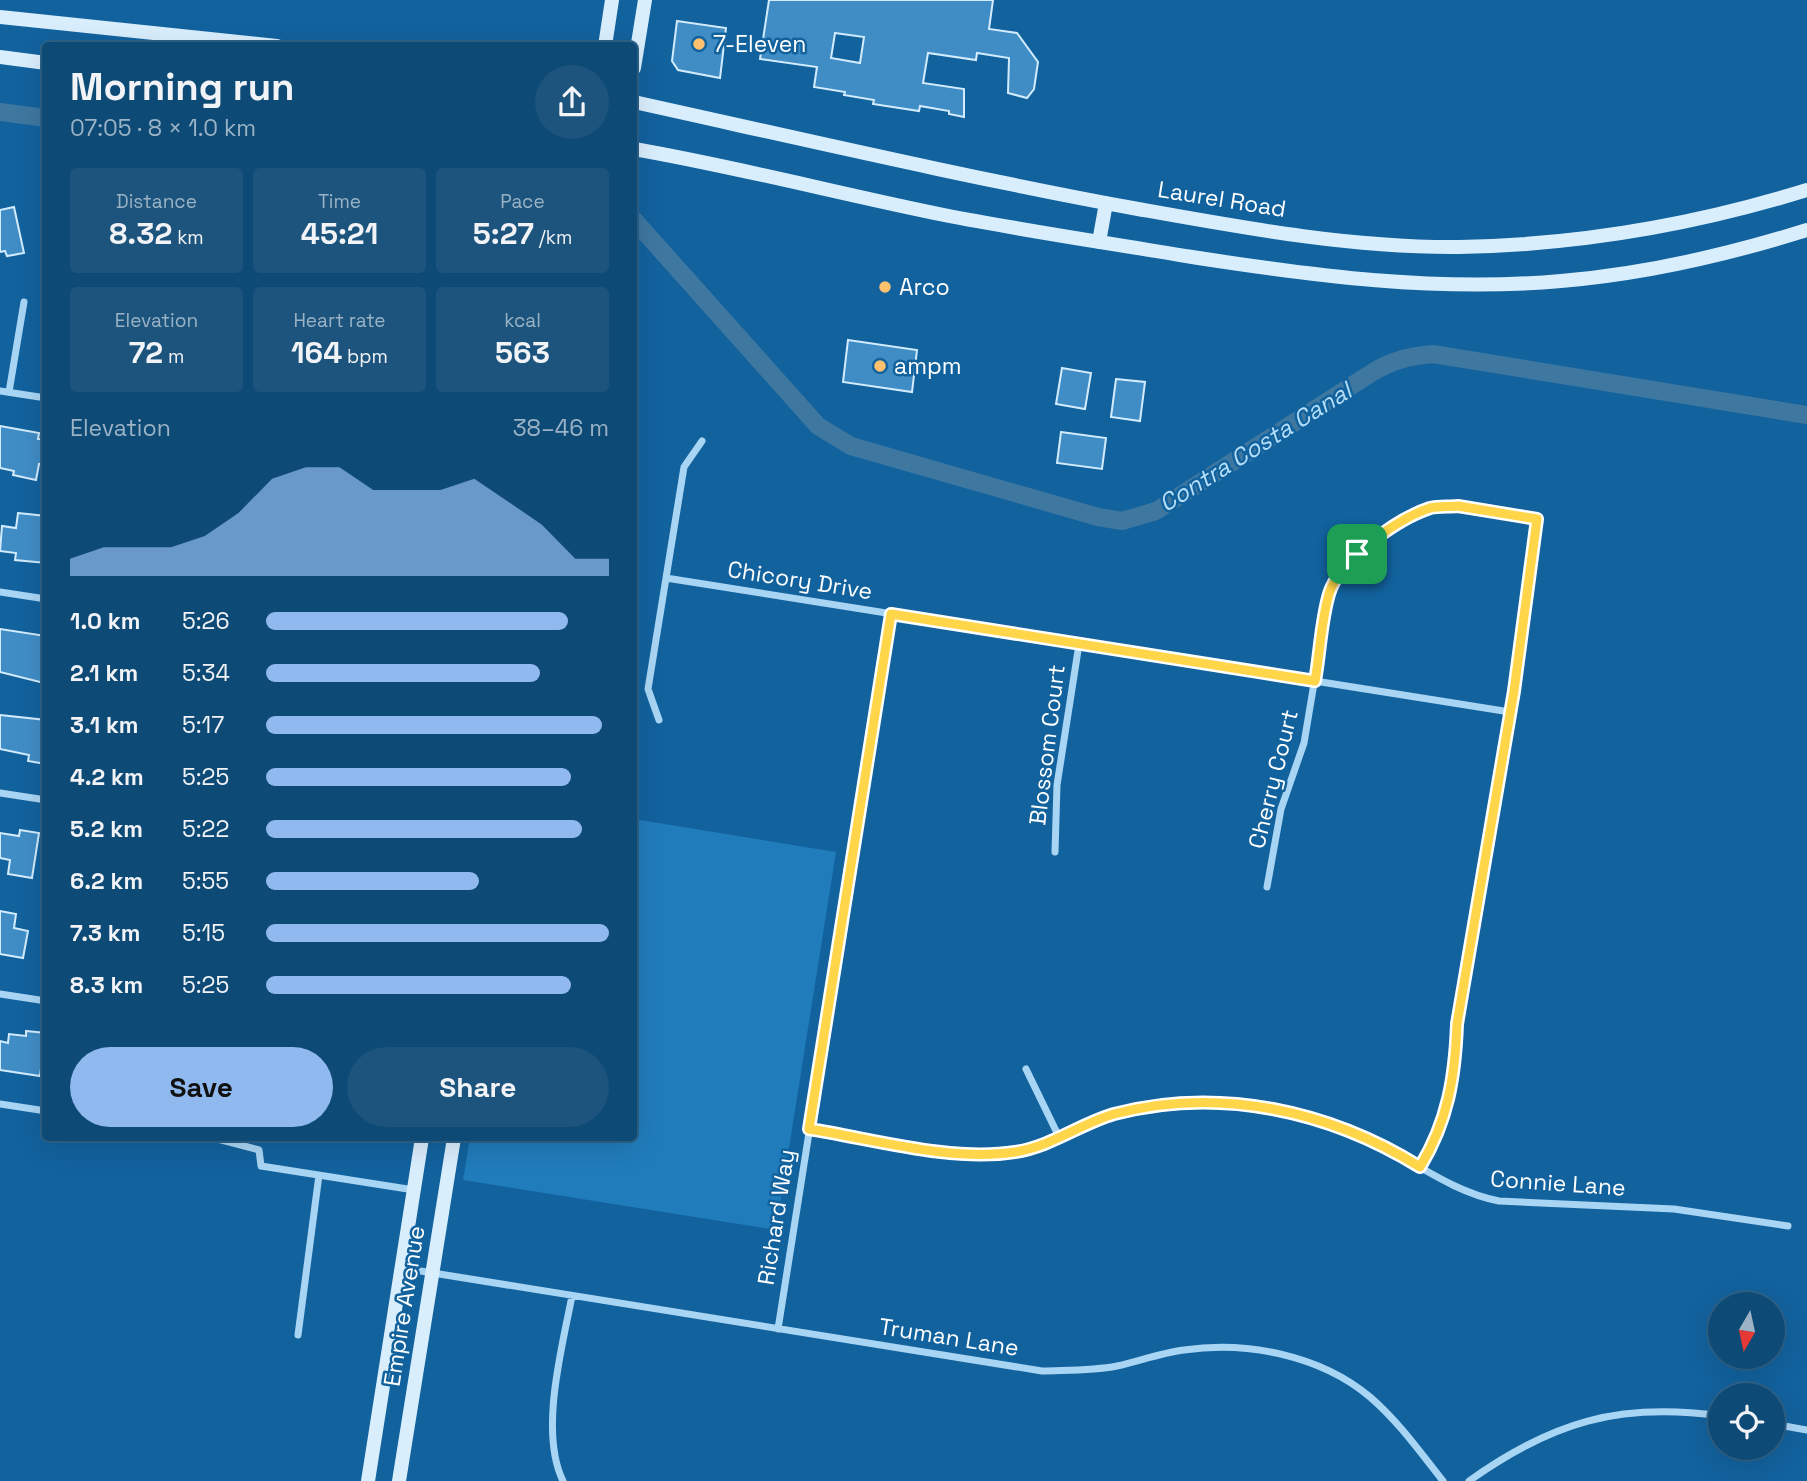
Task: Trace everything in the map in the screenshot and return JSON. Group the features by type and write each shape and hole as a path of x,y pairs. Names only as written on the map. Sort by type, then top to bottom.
{"main road":[{"path":"606,42 612,0"},
{"path":"637,49 645,0"},
{"path":"0,17 239,42"},
{"path":"0,57 42,62"},
{"name":"Laurel Road","path":"637,103 982,181 1217,223 1369,244 1460,247 1571,240 1672,226 1807,190"},
{"path":"637,150 718,163 944,215 1306,275 1389,283 1476,285 1561,281 1667,266 1753,247 1807,230"},
{"path":"1100,242 1106,203"},
{"name":"Empire Avenue","path":"368,1481 422,1141"},
{"name":"Empire Avenue","path":"399,1481 454,1141"}],"street":[{"path":"9,392 24,302"},
{"path":"0,391 42,397"},
{"path":"659,720 648,689 684,467 702,441"},
{"name":"Cherry Court","path":"1267,887 1281,809 1304,743 1329,594 1339,572 1357,554 1409,518 1432,508 1458,506 1537,519 1510,712"},
{"name":"Chicory Drive","path":"666,578 1510,712"},
{"path":"0,592 42,598"},
{"name":"Richard Way","path":"778,1329 891,614"},
{"name":"Blossom Court","path":"1055,852 1057,785 1079,644"},
{"path":"1420,1167 1447,1112 1455,1064 1457,1024 1510,712"},
{"path":"0,793 42,799"},
{"path":"0,993 42,1000"},
{"path":"1026,1069 1059,1137"},
{"name":"Connie Lane","path":"809,1129 982,1155 1017,1152 1089,1123 1135,1110 1180,1103 1250,1105 1334,1124 1367,1138 1476,1196 1499,1201 1674,1209 1788,1226"},
{"path":"0,1104 42,1110"},
{"path":"225,1141 259,1150 261,1166 415,1190"},
{"path":"298,1335 319,1175"},
{"name":"Truman Lane","path":"402,1268 1042,1371 1114,1367 1180,1350 1211,1346 1247,1348 1290,1356 1328,1371 1367,1395 1390,1416 1443,1481"},
{"path":"563,1481 553,1448 552,1419 572,1296"},
{"path":"1469,1481 1532,1440 1601,1416 1647,1411 1708,1415"},
{"path":"1785,1426 1807,1430"}],"shaded area":[{"path":"637,819 836,852 776,1230 463,1180 470,1141 637,1141"}],"building":[{"path":"769,0 993,0 989,29 1017,33 1038,62 1034,89 1027,98 1008,93 1009,58 977,53 976,60 928,53 923,83 964,89 964,117 949,114 949,111 920,106 919,111 873,104 874,100 814,87 817,67 760,59","holes":["835,33 864,37 860,63 831,58"]},
{"name":"7-Eleven","path":"677,21 726,28 720,78 678,70 672,61"},
{"path":"14,207 24,253 7,256 5,251 0,252 0,210"},
{"name":"ampm","path":"848,340 917,350 912,392 843,382"},
{"path":"1062,368 1091,373 1085,409 1056,404"},
{"path":"1116,379 1145,382 1140,421 1111,417"},
{"path":"0,426 39,433 38,439 42,440 42,464 39,464 36,480 13,475 14,471 0,468"},
{"path":"1061,432 1106,438 1102,469 1057,463"},
{"path":"18,513 42,516 42,563 15,560 16,553 0,551 2,526 16,528"},
{"path":"0,629 42,635 42,682 0,672"},
{"path":"0,715 42,720 42,763 28,761 29,755 0,749"},
{"path":"20,830 39,833 32,878 8,874 10,860 0,858 0,833 19,836"},
{"path":"0,911 16,914 14,928 28,931 23,958 0,954"},
{"path":"26,1031 42,1033 40,1076 0,1070 0,1041 8,1043 9,1034 26,1036"}],"waterway":[{"name":"Contra Costa Canal","path":"0,112 42,117"},
{"name":"Contra Costa Canal","path":"637,223 818,426 851,446 1098,517 1122,521 1156,511 1373,372 1417,356 1433,354 1807,415"}],"place":[{"name":"7-Eleven","path":"699,44"},
{"name":"Arco","path":"885,287"},
{"name":"ampm","path":"880,366"}],"route":[{"path":"1458,506 1537,519 1514,691 1457,1024 1455,1064 1447,1112 1420,1167 1367,1138 1334,1124 1250,1105 1216,1102 1146,1107 1089,1123 1045,1143 1017,1152 982,1155 953,1153 809,1129 891,614 1315,681 1329,594 1339,572 1357,554 1409,518 1432,508 1458,506"}]}
